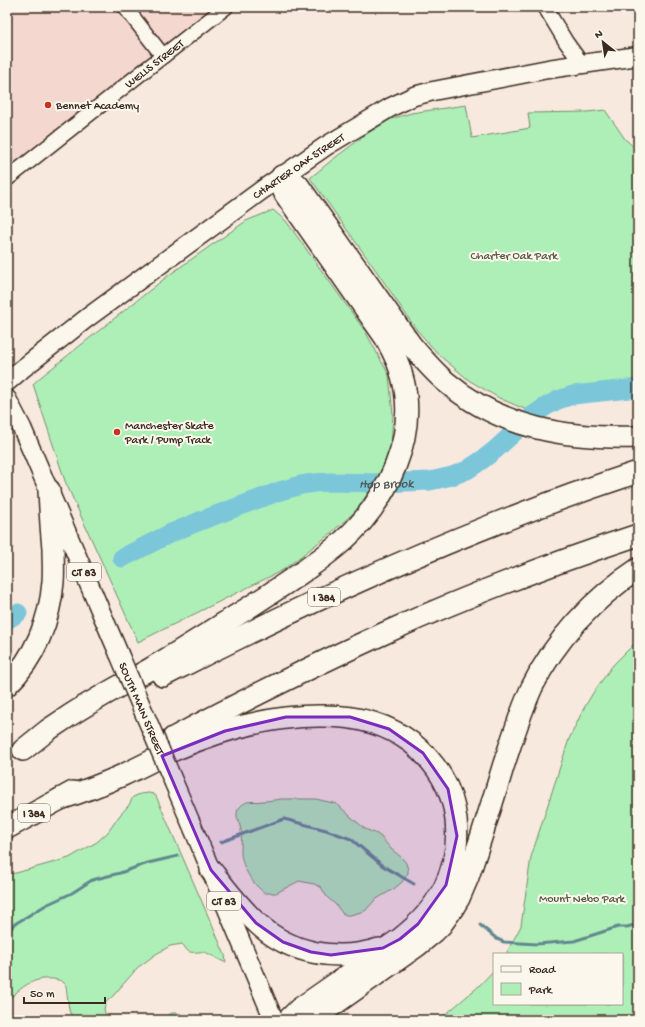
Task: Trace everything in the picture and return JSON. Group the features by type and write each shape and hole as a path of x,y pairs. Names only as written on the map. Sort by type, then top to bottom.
{"highway":[{"path":"15,754 80,709 195,642 309,568 353,532 378,498 391,476 398,459 404,437 406,419 406,391 403,376 385,337 285,194 282,186 282,176 291,179 298,185 398,328 422,359 455,389 474,402 522,424 568,434 638,437"},
{"name":"I 384","path":"15,754 195,660 352,584 494,525 638,472"},
{"path":"7,685 23,666 36,646 45,624 51,602 54,570 49,490"},
{"name":"I 384","path":"7,828 170,739 320,663 489,589 638,535"},
{"path":"312,1020 417,946 434,932 448,916 459,898 468,877 518,721 540,672 557,646 578,621 613,587 638,569"},
{"path":"60,799 116,778 191,743 225,731 259,722 291,717 329,716 358,719 382,726 395,732 408,740 423,753 444,780 455,813 455,857 450,877 444,890 437,902 423,919 400,940 299,1010 288,1020"},
{"path":"211,870 256,923 274,937 294,946 318,954 345,955 360,954 376,950 400,940"}],"main road":[{"name":"CHARTER OAK STREET","path":"7,382 54,343 282,176 326,146 391,107 410,98 446,88 582,64 638,56"},
{"name":"SOUTH MAIN STREET","path":"7,399 22,428 49,490 274,1020"}],"street":[{"path":"125,7 163,56"},
{"name":"WELLS STREET","path":"7,179 226,7"},
{"path":"545,7 566,42 582,64"}],"highlighted area":[{"path":"286,717 350,717 389,729 423,753 448,789 457,836 446,885 418,924 400,939 383,948 331,955 311,952 283,942 256,923 211,870 162,756 225,731"}],"shaded area":[{"name":"Bennet Academy","path":"7,7 216,7 7,168"}],"green space":[{"name":"Charter Oak Park","path":"466,105 472,138 530,128 528,113 588,112 605,110 625,139 638,151 638,389 580,396 536,414 499,398 470,381 440,356 416,329 310,178 368,133 391,119 411,113"},
{"path":"273,210 286,221 365,331 389,375 393,414 391,448 381,472 358,509 331,533 283,570 138,642 65,481 33,384 169,275 246,221"},
{"name":"Mount Nebo Park","path":"638,640 638,1020 439,1020 479,986 493,971 493,1005 623,1005 623,953 507,953 521,926 531,857 569,739 584,708 613,665"},
{"path":"149,793 156,796 225,955 226,962 204,952 190,952 182,944 170,946 137,968 107,1001 104,1009 105,1013 111,1020 73,1020 69,1010 66,986 63,982 55,979 39,980 27,984 7,1001 7,874 16,873 69,858 97,842 108,832 129,805 133,797 140,794"},
{"path":"281,799 316,799 337,804 365,829 381,837 406,863 408,873 402,882 375,900 365,911 350,915 342,913 327,897 321,887 314,884 299,881 276,893 265,893 251,879 242,861 241,833 237,812 243,804 247,802"},
{"path":"172,1013 181,1014 183,1020 163,1020"}],"waterway":[{"name":"Hop Brook","path":"122,558 171,533 200,521 280,491 301,485 328,482 380,483 430,481 452,476 467,470 482,460 532,416 558,400 573,395 638,388"},
{"name":"Hop Brook","path":"7,620 18,613"},
{"path":"221,842 284,819 326,830 351,839 383,866 414,884"},
{"path":"7,937 13,925 46,905 72,893 92,880 120,873 148,863 178,856"},
{"path":"480,925 497,939 504,942 537,944 574,941 618,927 627,927 638,924"}],"place":[{"name":"Bennet Academy","path":"48,105"},
{"name":"Manchester Skate Park / Pump Track","path":"117,432"}]}
